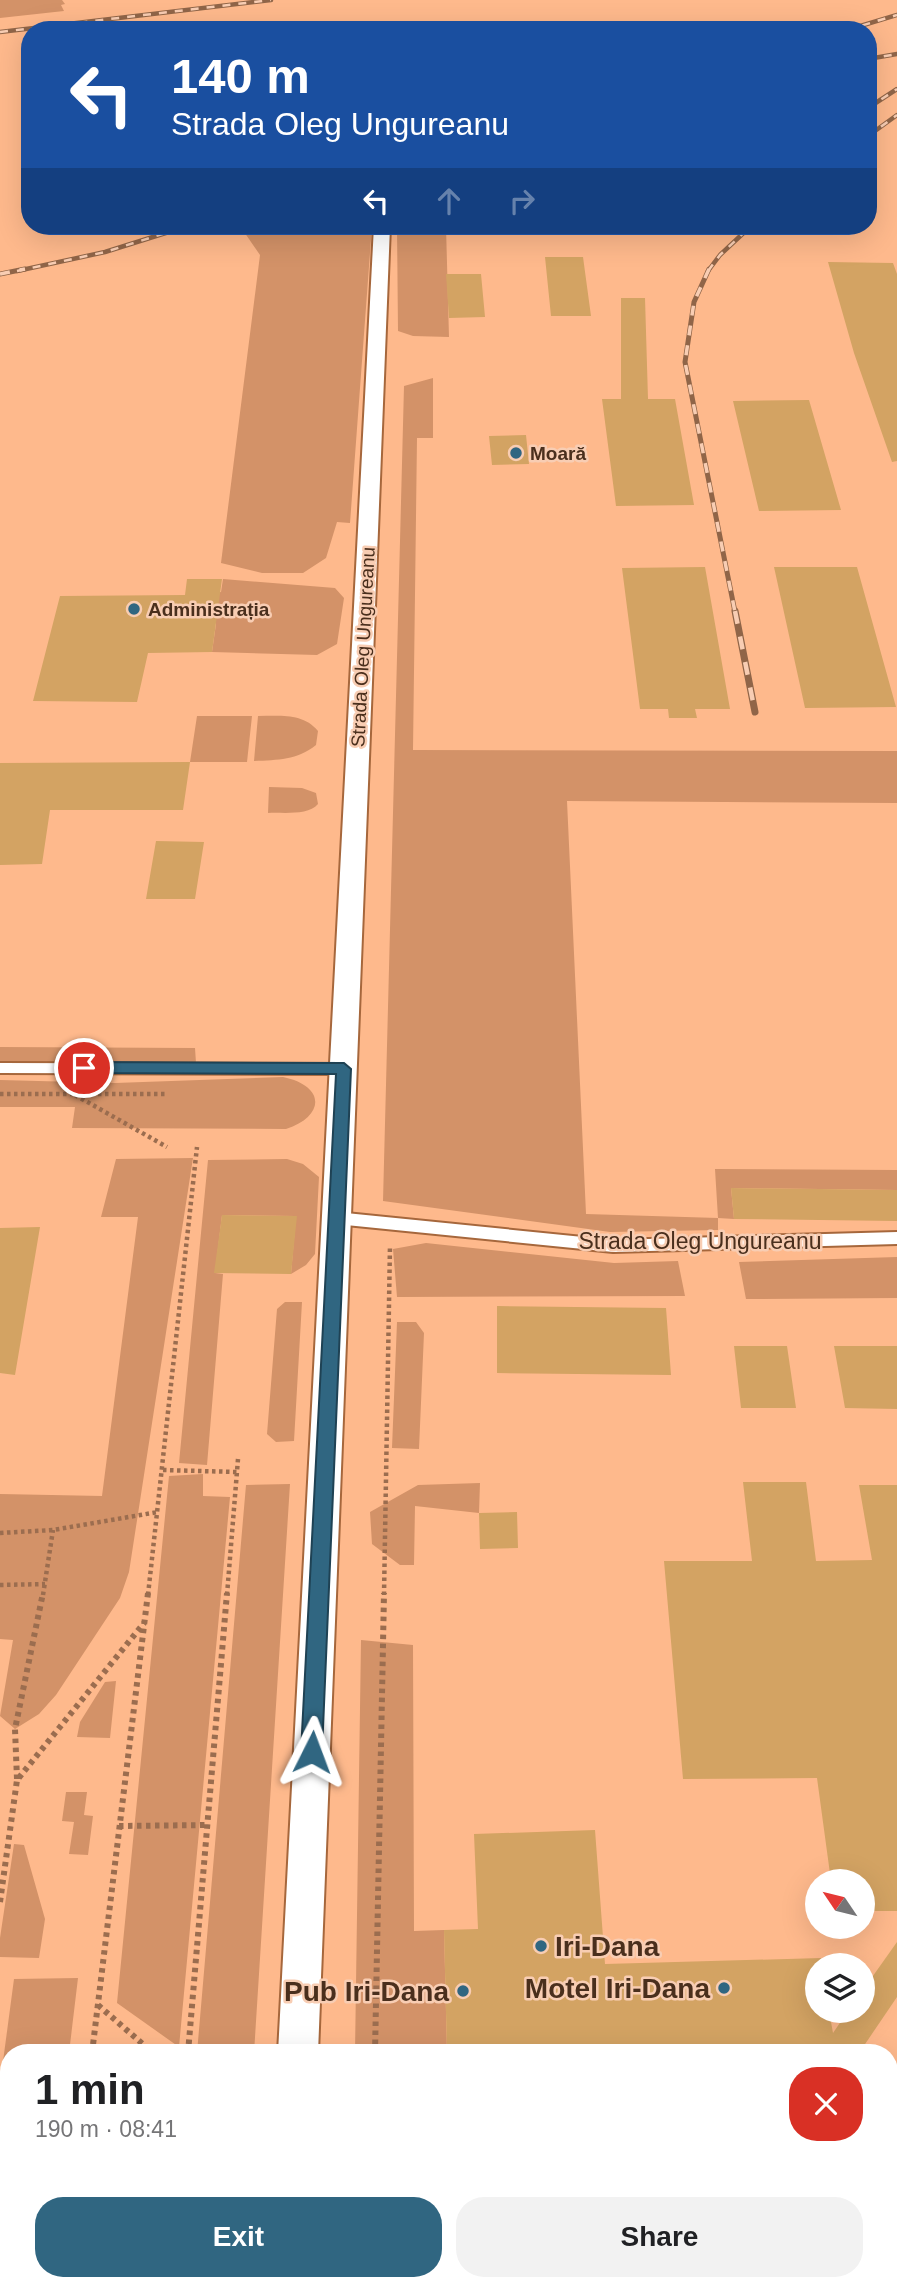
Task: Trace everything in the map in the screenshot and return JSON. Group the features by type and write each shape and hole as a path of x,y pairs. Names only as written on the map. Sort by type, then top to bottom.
{"street":[{"name":"Strada Oleg Ungureanu","path":"298,2044 382,235"}],"lane":[{"path":"0,1068 344,1069"},
{"name":"Strada Oleg Ungureanu","path":"337,1218 613,1246 897,1238"}],"path":[{"path":"33,1068 167,1147"},
{"path":"0,1094 167,1094"},
{"path":"93,2044 163,1470 197,1147"},
{"path":"375,2044 391,1223"},
{"path":"189,2044 237,1459"},
{"path":"163,1470 237,1472"},
{"path":"0,1533 53,1530 158,1512"},
{"path":"0,1902 17,1780 15,1728 45,1584 53,1530"},
{"path":"0,1585 45,1584"},
{"path":"17,1780 144,1623"},
{"path":"119,1826 207,1825"},
{"path":"98,2005 143,2044"}],"shaded area":[{"path":"0,0 62,0 65,4 61,5 64,11 0,18"},
{"path":"246,235 371,235 350,523 337,522 326,558 303,573 262,573 221,563 260,255"},
{"path":"397,235 446,235 449,337 413,336 398,331"},
{"path":"433,378 433,438 417,438 413,750 897,751 897,803 567,801 586,1214 718,1218 718,1230 610,1232 383,1201 404,386"},
{"path":"223,579 335,588 344,598 337,644 317,655 212,652 216,624 214,593 221,592"},
{"path":"197,716 252,716 247,762 190,762"},
{"path":"258,716 291,717 306,721 318,731 316,745 294,756 254,761"},
{"path":"269,787 302,788 316,793 318,804 302,812 268,813"},
{"path":"0,1047 195,1048 196,1063 0,1062"},
{"path":"283,1077 307,1087 315,1101 314,1109 308,1117 286,1129 72,1128 75,1107 0,1107 0,1080 115,1083"},
{"path":"193,1158 129,1572 120,1598 56,1695 39,1714 15,1729 0,1716 13,1640 0,1639 0,1494 102,1496 138,1217 101,1217 116,1159"},
{"path":"287,1159 303,1164 319,1177 315,1254 306,1265 291,1274 296,1216 222,1215 215,1273 223,1274 207,1465 179,1463 208,1160"},
{"path":"715,1169 897,1170 897,1190 731,1188 734,1219 718,1218"},
{"path":"426,1243 614,1263 678,1261 685,1296 397,1297 393,1249"},
{"path":"897,1257 897,1298 746,1299 739,1262"},
{"path":"285,1302 302,1302 294,1441 276,1442 267,1434 277,1309"},
{"path":"397,1322 416,1322 424,1333 419,1449 392,1448"},
{"path":"203,1474 203,1496 230,1497 179,2044 175,2044 117,2003 169,1476"},
{"path":"480,1483 479,1513 415,1506 414,1565 400,1565 372,1544 370,1512 418,1485"},
{"path":"290,1484 255,2044 198,2044 246,1485"},
{"path":"361,1640 413,1645 414,1931 444,1930 447,2044 355,2044"},
{"path":"116,1681 110,1738 77,1737 80,1722 105,1682"},
{"path":"66,1792 87,1792 84,1815 93,1816 88,1855 69,1854 74,1822 62,1821"},
{"path":"14,1844 24,1845 45,1919 39,1958 0,1957 0,1938"},
{"path":"78,1978 70,2044 5,2044 14,1979"}],"building":[{"path":"545,257 583,257 591,316 551,316"},
{"path":"828,262 893,263 897,274 897,461 892,462 854,353"},
{"path":"446,274 481,274 485,317 449,318"},
{"path":"621,298 645,298 648,399 675,399 694,505 616,506 602,399 621,399"},
{"path":"809,400 841,510 759,511 733,401"},
{"name":"Moară","path":"526,435 529,464 492,465 489,436"},
{"path":"705,567 730,709 695,709 697,718 669,718 668,709 640,709 622,568"},
{"path":"774,567 857,567 896,707 805,708"},
{"path":"187,579 222,579 212,652 148,653 137,702 33,701 60,596 185,595"},
{"path":"190,762 183,810 50,810 42,864 0,865 0,763"},
{"path":"156,841 204,842 195,899 146,899"},
{"path":"731,1188 897,1190 897,1221 734,1219"},
{"path":"222,1215 297,1216 291,1274 214,1273"},
{"path":"40,1227 15,1375 0,1373 0,1228"},
{"path":"497,1306 666,1308 671,1375 497,1373"},
{"path":"734,1346 787,1346 796,1408 741,1408"},
{"path":"834,1346 897,1346 897,1409 845,1408"},
{"path":"743,1482 806,1482 816,1561 872,1560 859,1485 897,1485 897,1911 875,1911 875,1869 829,1869 817,1778 683,1779 664,1561 752,1561"},
{"path":"517,1512 518,1548 480,1549 479,1513"},
{"path":"595,1830 605,1964 805,1958 805,2023 831,2023 833,2033 840,2023 875,2023 875,1973 897,1942 897,1997 865,2044 447,2044 444,1930 478,1929 474,1834"}],"railway":[{"path":"93,21 271,0"},
{"path":"877,21 897,15"},
{"path":"0,32 21,30"},
{"path":"877,57 897,54"},
{"path":"877,102 897,89"},
{"path":"877,129 897,115"},
{"path":"17,271 105,252 159,235"},
{"path":"708,271 741,235"},
{"path":"0,274 25,269"},
{"path":"708,271 694,302 685,362 735,612"},
{"path":"735,611 755,712"}],"place":[{"name":"Moară","path":"516,453"},
{"name":"Administrația","path":"134,609"},
{"name":"Iri-Dana","path":"541,1946"},
{"name":"Motel Iri-Dana","path":"724,1988"},
{"name":"Pub Iri-Dana","path":"463,1991"}],"route":[{"path":"84,1068 344,1069 312,1752"}]}
